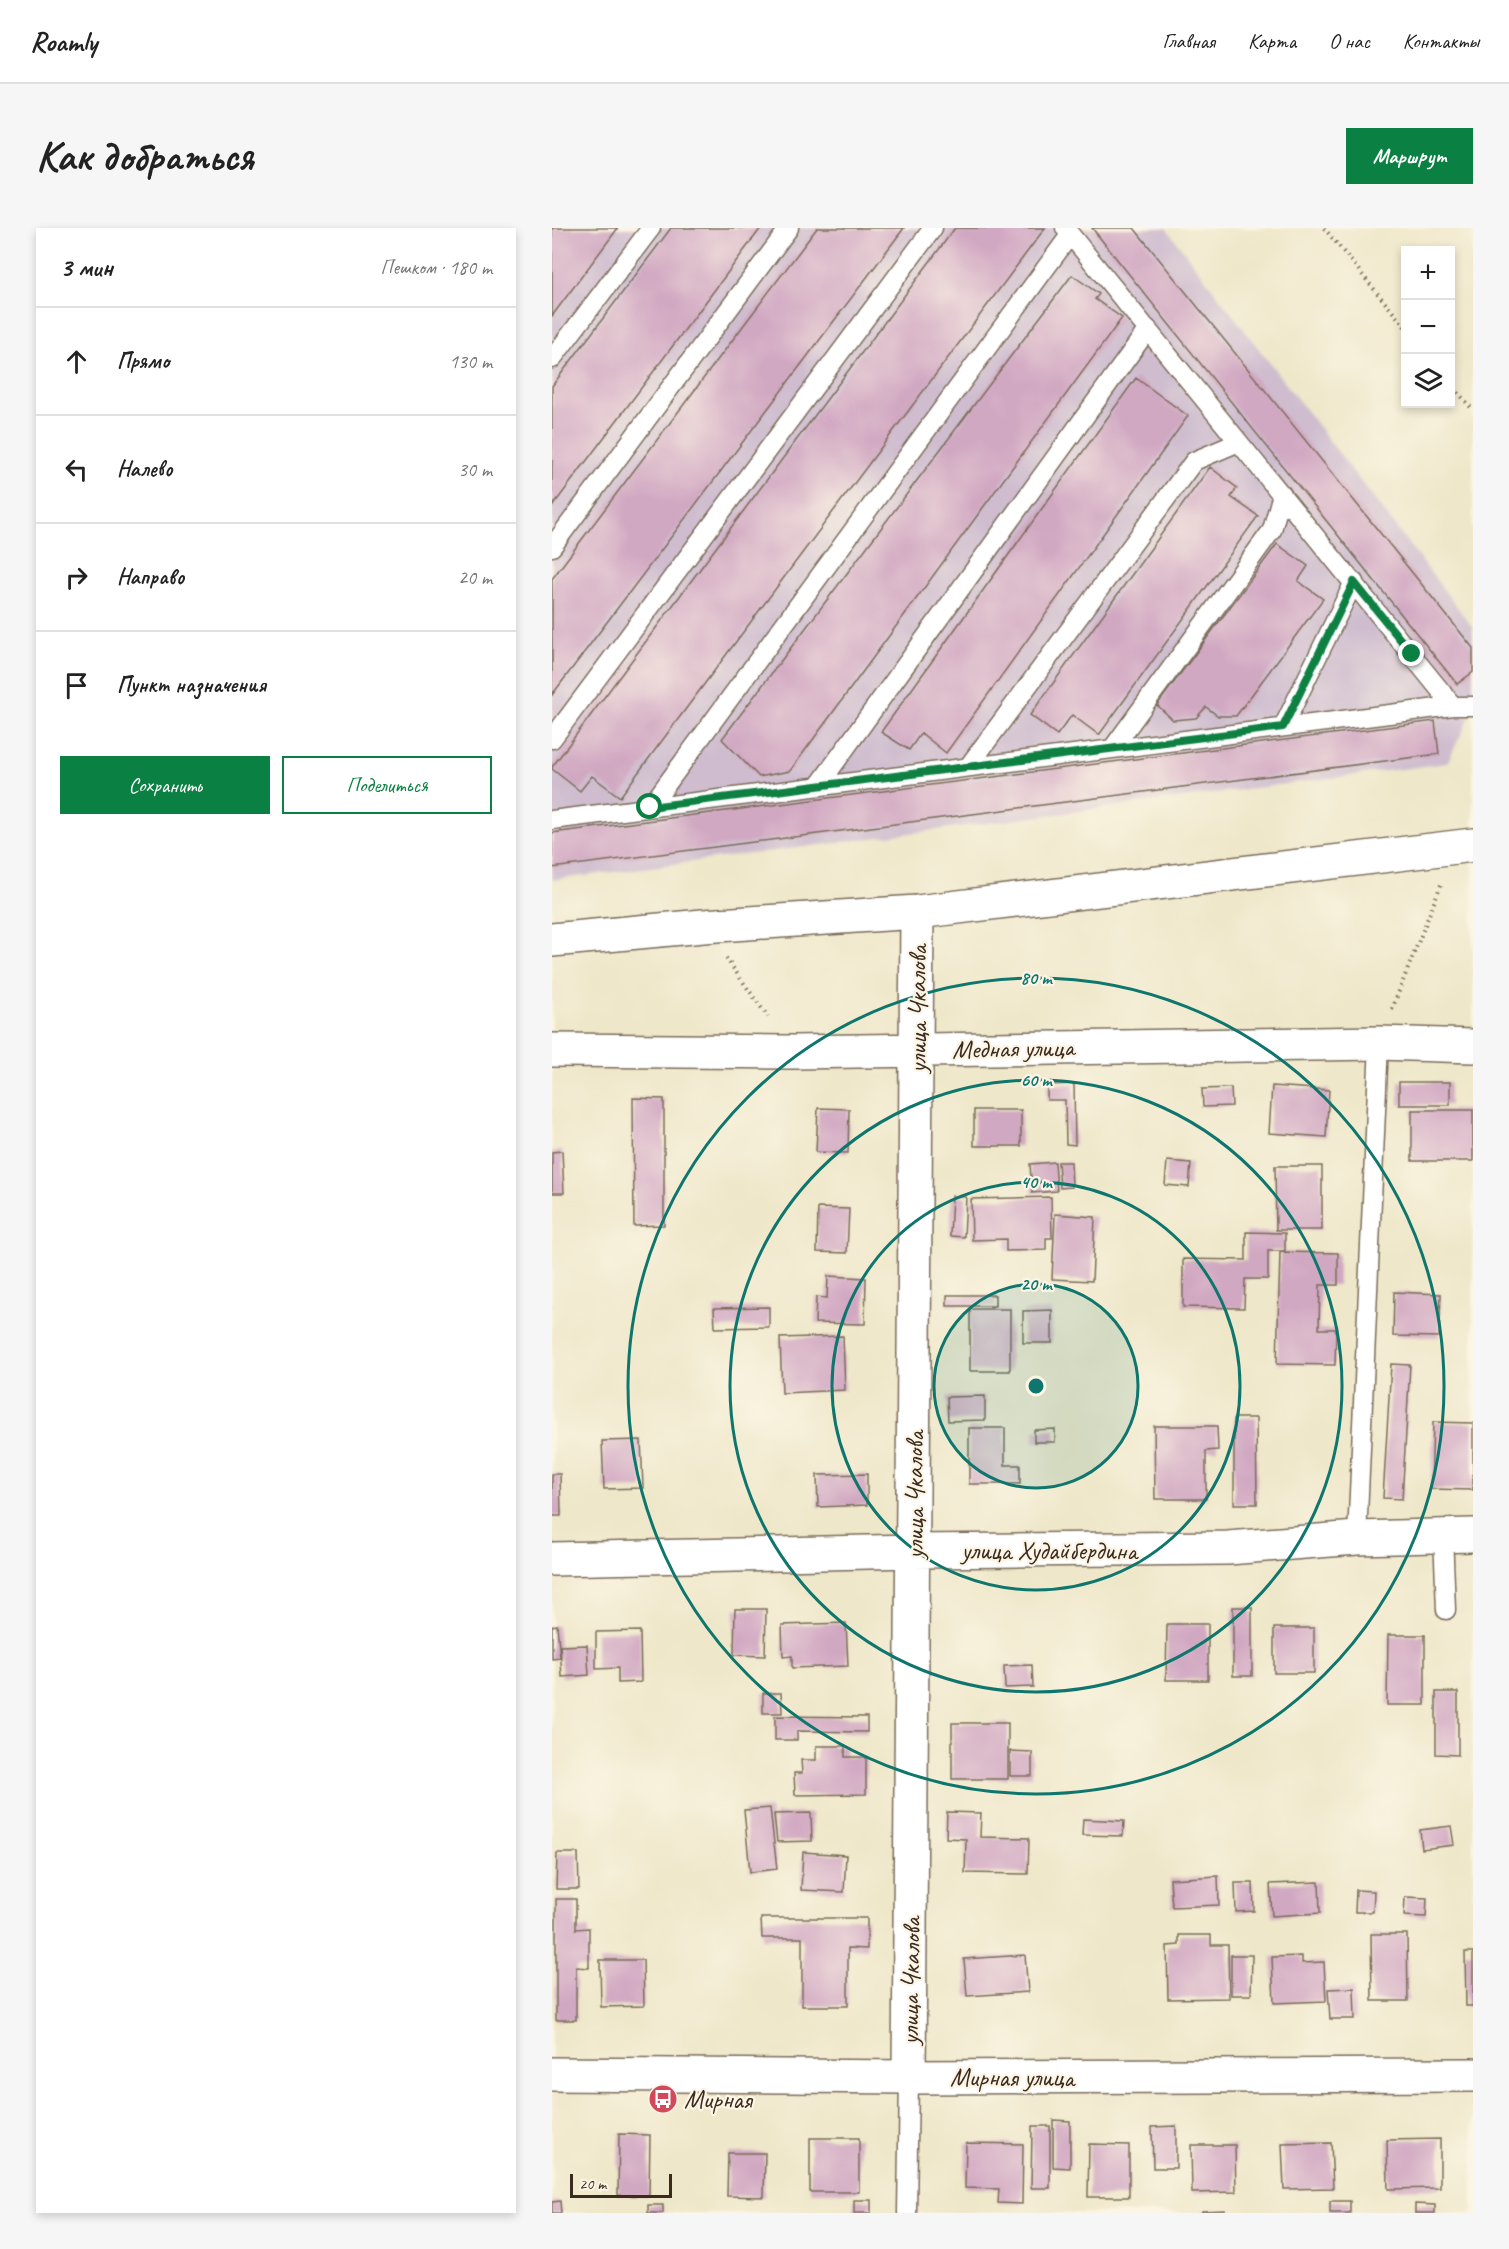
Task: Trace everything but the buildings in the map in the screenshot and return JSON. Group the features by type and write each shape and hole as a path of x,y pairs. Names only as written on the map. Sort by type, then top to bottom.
{"street":[{"path":"552,940 703,926 917,912 1464,846"},
{"name":"улица Чкалова","path":"909,2077 917,912"},
{"name":"Медная улица","path":"552,1050 793,1052 1379,1043 1473,1046"},
{"name":"улица Худайбердина","path":"552,1559 914,1551 1228,1548 1357,1538 1458,1535"},
{"name":"Мирная улица","path":"552,2074 909,2077 1473,2075"}],"lane":[{"path":"552,360 651,228"},
{"path":"552,547 789,228"},
{"path":"552,740 933,228"},
{"path":"650,807 1068,231 1454,706"},
{"path":"819,786 1148,329"},
{"path":"968,767 1194,461 1239,442"},
{"path":"1112,749 1272,530 1282,494"},
{"path":"1283,727 1354,582"},
{"path":"552,820 1283,727 1454,706 1473,706"},
{"path":"1357,1538 1379,1043"},
{"path":"1446,1610 1458,1535"},
{"path":"908,2213 909,2077"}],"path":[{"path":"1324,228 1401,322"},
{"path":"1455,389 1473,410"},
{"path":"1379,1043 1464,846"},
{"path":"703,926 793,1052"}],"shaded area":[{"path":"552,228 1166,228 1473,628 1473,710 1447,763 552,880"}],"place":[{"name":"Мирная","path":"663,2099"}],"route":[{"path":"650,807 1283,727 1354,582 1412,654"}]}
